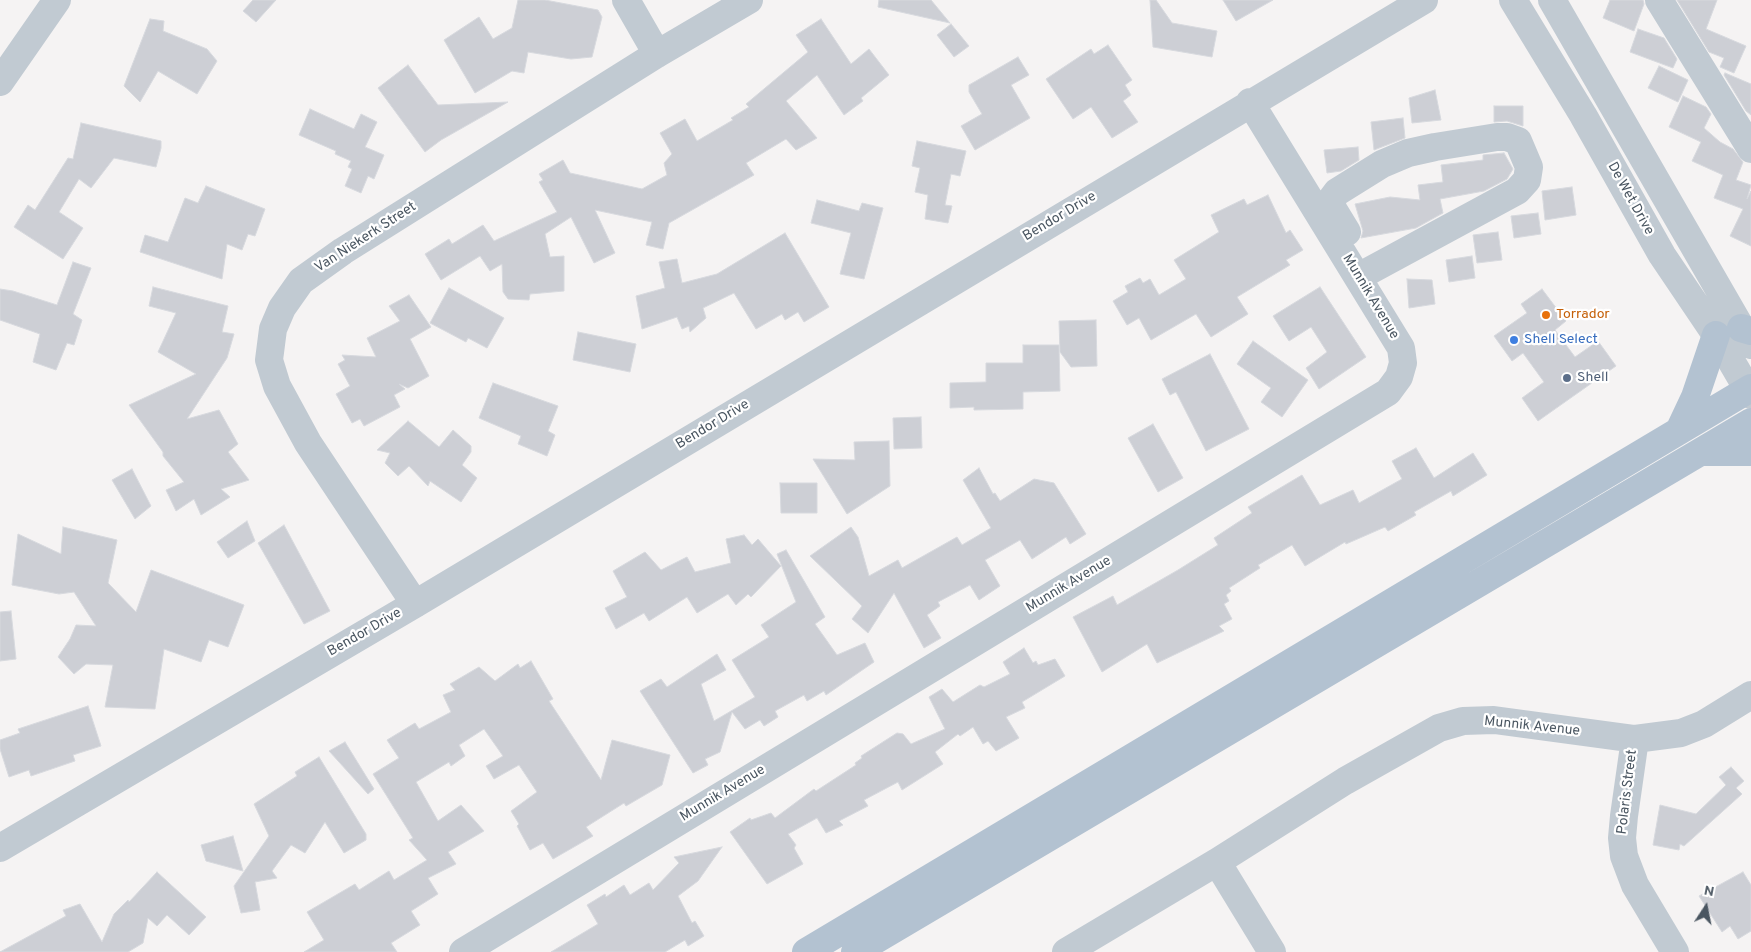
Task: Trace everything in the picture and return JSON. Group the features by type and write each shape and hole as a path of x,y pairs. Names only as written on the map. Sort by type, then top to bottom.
{"main road":[{"path":"1679,431 1695,397 1740,335"},
{"path":"806,952 1679,431 1750,391"},
{"path":"856,952 1697,452 1751,422"},
{"path":"1697,452 1751,452"}],"street":[{"path":"0,82 57,0"},
{"path":"626,0 657,54"},
{"name":"Van Niekerk Street","path":"415,604 308,443 277,386 269,360 273,329 282,308 301,281 343,251 657,54 749,0"},
{"name":"Bendor Drive","path":"0,848 415,604 1250,102 1424,0"},
{"name":"De Wet Drive","path":"1513,0 1583,115 1662,255 1740,335"},
{"name":"De Wet Drive","path":"1552,0 1740,335 1750,391"},
{"path":"1659,0 1751,149"},
{"name":"Munnik Avenue","path":"463,952 1388,392 1399,377 1403,363 1401,348 1364,274 1250,102"},
{"path":"1497,137 1507,137 1518,141 1529,167 1526,180 1517,191 1364,274 1333,209 1332,200 1336,192 1382,164 1408,153 1497,137"},
{"name":"Munnik Avenue","path":"1066,952 1217,862 1345,781 1439,728 1463,721 1494,720 1635,739 1681,733 1704,724 1751,695"},
{"name":"Polaris Street","path":"1635,739 1624,816 1622,838 1624,856 1635,885 1675,952"},
{"path":"1217,862 1272,952"}],"building":[{"path":"253,0 276,0 256,22 243,11"},
{"path":"518,0 545,0 598,10 602,17 592,57 571,59 528,52 524,73 512,71 475,93 444,40 479,17 493,39 512,28"},
{"path":"879,0 931,0 950,23 878,7"},
{"path":"1150,0 1156,0 1172,23 1217,31 1212,57 1153,47"},
{"path":"1223,0 1273,0 1236,21"},
{"path":"1610,0 1643,0 1644,4 1634,31 1603,18"},
{"path":"1677,0 1717,0 1706,29 1746,46 1734,73 1720,67 1724,58 1709,52"},
{"path":"150,19 164,21 163,31 207,49 217,61 197,94 158,71 140,102 124,86"},
{"path":"821,19 851,64 869,49 889,75 861,98 863,101 844,115 817,75 786,101 817,138 796,150 786,139 746,163 754,175 669,223 663,249 646,245 652,222 595,210 615,253 594,263 571,217 545,234 550,257 564,256 564,291 530,294 529,300 508,299 503,292 502,264 490,271 480,256 441,280 425,254 449,239 452,244 483,225 494,241 557,212 539,182 543,180 539,174 563,160 570,173 642,189 667,175 664,163 672,154 660,133 685,119 697,141 733,120 731,118 749,107 746,104 808,52 796,35"},
{"path":"951,24 969,46 954,57 937,35"},
{"path":"1638,29 1664,38 1677,59 1673,68 1630,52"},
{"path":"1108,45 1132,80 1125,85 1131,95 1123,101 1138,122 1112,138 1091,107 1073,119 1046,79 1091,49 1094,54"},
{"path":"1018,57 1029,75 1011,85 1030,118 975,150 961,126 982,114 969,92 969,85"},
{"path":"408,65 438,105 508,102 441,140 425,152 378,88"},
{"path":"1659,66 1688,80 1678,102 1648,88"},
{"path":"1725,73 1751,84 1751,115 1746,111 1724,75"},
{"path":"1435,90 1441,120 1412,123 1409,98"},
{"path":"1683,96 1706,107 1711,114 1704,128 1720,142 1733,149 1743,162 1736,180 1751,185 1747,199 1751,191 1751,246 1730,236 1743,209 1714,198 1723,175 1692,161 1701,142 1669,127"},
{"path":"1494,106 1523,106 1523,126 1507,121 1494,122"},
{"path":"310,109 354,129 361,114 377,122 365,147 384,155 374,179 368,176 361,193 345,186 352,169 348,167 351,161 335,154 336,151 299,135"},
{"path":"1403,118 1405,138 1374,150 1371,122"},
{"path":"81,123 161,141 161,148 156,167 114,158 91,188 79,179 59,212 83,228 63,259 14,227 28,205 35,210 68,158 73,159"},
{"path":"917,141 966,151 960,176 951,174 945,205 952,206 948,223 925,219 928,195 915,192 920,168 912,166"},
{"path":"1358,147 1359,160 1341,171 1327,173 1324,150"},
{"path":"1504,153 1513,169 1507,179 1484,191 1440,199 1443,213 1416,228 1361,238 1363,231 1355,204 1390,197 1420,200 1418,185 1443,182 1441,165 1483,160 1483,155"},
{"path":"206,186 265,209 255,236 248,234 242,250 227,244 222,279 140,252 145,235 168,242 185,198 198,203"},
{"path":"1572,187 1576,215 1545,220 1542,191"},
{"path":"1268,195 1286,233 1290,230 1303,250 1286,260 1290,265 1237,297 1248,314 1211,337 1196,314 1151,340 1139,318 1127,325 1113,301 1128,292 1125,286 1140,278 1143,283 1150,279 1159,295 1186,279 1174,260 1219,232 1211,215 1244,199 1247,205"},
{"path":"817,200 859,211 862,203 883,208 864,279 840,274 851,233 811,223"},
{"path":"1538,213 1541,234 1514,238 1511,216"},
{"path":"1498,232 1502,260 1477,263 1473,235"},
{"path":"785,233 829,307 804,322 798,312 785,320 782,314 756,329 734,293 703,308 706,318 690,332 689,326 682,329 677,317 642,329 636,296 665,288 659,262 677,259 682,283 717,274"},
{"path":"1472,256 1475,278 1449,282 1446,260"},
{"path":"73,262 91,268 73,314 82,320 74,345 67,343 56,370 33,362 40,334 0,320 0,289 13,291 57,305"},
{"path":"1407,279 1432,280 1435,304 1409,308"},
{"path":"153,287 228,306 222,332 234,334 227,358 187,419 219,410 238,444 228,452 249,480 221,489 230,497 201,515 194,499 176,511 166,490 184,482 163,456 163,452 129,405 196,374 158,352 176,313 149,306"},
{"path":"1320,287 1366,357 1319,389 1306,368 1327,352 1311,327 1289,341 1273,316"},
{"path":"449,288 504,318 487,348 468,338 466,342 430,323"},
{"path":"1542,289 1566,321 1555,330 1575,357 1598,341 1616,366 1538,421 1522,398 1544,382 1523,353 1512,361 1494,336 1527,313 1521,304"},
{"path":"409,295 431,327 410,339 429,376 408,388 399,384 405,389 394,395 400,407 364,426 360,419 352,423 336,394 350,386 338,364 345,360 342,355 376,357 367,338 400,321 389,306"},
{"path":"1096,320 1097,366 1071,367 1060,352 1059,321"},
{"path":"578,332 636,344 630,372 573,360"},
{"path":"1253,341 1308,380 1282,417 1261,402 1271,388 1237,364"},
{"path":"1023,345 1059,345 1060,391 1023,392 1023,409 974,410 974,407 950,408 950,383 986,382 986,363 1023,363"},
{"path":"1210,354 1249,429 1206,451 1176,392 1170,395 1162,379"},
{"path":"493,383 558,406 548,431 555,435 547,456 518,444 521,436 479,418"},
{"path":"921,417 922,448 894,449 893,418"},
{"path":"408,421 439,447 453,430 471,446 471,452 462,465 477,478 461,502 430,481 428,486 409,466 398,476 385,463 390,453 377,450"},
{"path":"1153,424 1183,478 1158,492 1128,438"},
{"path":"889,441 890,486 847,514 813,459 855,460 854,442"},
{"path":"1416,448 1434,478 1473,453 1487,475 1453,496 1451,491 1414,512 1416,515 1388,531 1385,527 1346,544 1345,542 1305,566 1292,545 1258,565 1260,568 1229,588 1231,591 1226,595 1229,601 1224,604 1232,619 1219,626 1224,631 1157,663 1147,644 1102,672 1073,617 1113,596 1117,605 1178,570 1218,545 1214,538 1252,513 1248,507 1302,475 1320,505 1353,490 1359,503 1402,479 1392,461"},
{"path":"979,468 993,494 995,493 1000,501 1034,479 1054,483 1086,534 1070,544 1066,537 1032,559 1020,540 985,560 1000,586 979,600 970,585 938,602 940,606 927,615 941,638 924,648 894,593 868,633 852,619 862,606 810,556 851,527 858,537 869,576 898,560 902,568 957,537 962,545 991,528 963,480"},
{"path":"132,469 151,506 135,519 112,480"},
{"path":"780,483 817,483 817,513 781,513"},
{"path":"247,521 255,541 228,558 217,542"},
{"path":"284,525 330,611 304,624 258,543"},
{"path":"63,527 117,540 108,583 136,612 151,570 244,605 228,647 209,640 201,662 164,649 155,709 105,707 113,665 86,664 74,674 58,657 70,639 76,625 96,626 74,592 59,594 12,585 18,534 61,554"},
{"path":"744,535 752,545 758,539 781,566 751,597 748,594 736,605 728,594 697,613 687,597 649,621 644,613 616,629 605,608 627,597 613,571 645,552 661,570 687,557 695,572 731,563 726,539"},
{"path":"786,550 825,617 815,624 837,655 865,643 874,662 826,695 824,691 807,701 804,695 775,711 778,717 764,726 760,720 745,729 732,712 720,752 705,759 708,765 693,773 640,691 661,679 667,687 717,654 726,670 701,684 714,721 755,697 732,660 769,637 761,625 796,602 777,554"},
{"path":"11,611 16,659 0,661 0,612"},
{"path":"1024,648 1033,663 1036,661 1038,665 1055,659 1065,676 1022,702 1025,708 1006,717 1019,738 996,751 988,741 983,744 973,727 960,736 958,734 935,752 943,764 902,790 898,782 864,800 868,806 839,821 843,825 826,833 817,818 788,834 796,845 794,848 803,864 767,884 730,832 750,818 751,820 771,813 775,818 814,789 816,791 856,765 855,763 862,758 861,756 897,733 903,734 911,744 945,729 929,697 942,689 953,702 980,685 984,687 1010,674 1003,662"},
{"path":"531,661 553,699 549,701 601,780 612,740 670,755 662,785 626,806 624,803 586,827 593,836 553,859 543,843 530,850 511,811 537,792 519,765 494,779 486,766 503,756 484,729 459,745 465,756 451,766 449,762 416,782 438,821 461,805 484,831 448,852 456,864 428,878 438,894 411,911 420,925 391,943 397,952 304,952 324,940 307,912 355,884 359,890 389,871 394,880 427,860 409,840 413,838 373,774 399,758 387,740 415,723 419,729 451,712 443,695 455,690 450,684 479,667 495,681 518,664 520,668"},
{"path":"88,706 101,746 73,755 75,761 31,776 29,770 9,777 0,749 0,740 20,733 18,729"},
{"path":"345,742 374,789 368,794 329,751"},
{"path":"319,757 366,834 366,840 344,853 325,822 305,853 291,845 272,871 277,878 255,882 260,910 241,913 234,886 269,836 254,804 297,776 295,772"},
{"path":"1731,767 1744,781 1736,788 1742,794 1684,846 1680,844 1679,850 1653,845 1660,805 1696,814 1726,785 1719,777"},
{"path":"233,836 243,871 206,861 201,845"},
{"path":"722,847 698,881 678,896 692,923 695,921 704,936 688,946 685,940 665,952 551,952 598,924 587,905 605,894 606,897 624,885 630,895 649,883 653,890 679,863 674,857"},
{"path":"157,872 206,917 189,935 167,915 157,926 148,918 143,943 128,952 0,952 66,916 63,910 80,904 102,942 114,914 128,900 129,902"},
{"path":"1743,872 1751,885 1751,931 1738,939 1730,926 1722,932 1699,896"}],"place":[{"name":"Torrador","path":"1546,315"},
{"name":"Shell Select","path":"1514,340"},
{"name":"Shell","path":"1567,378"}]}
